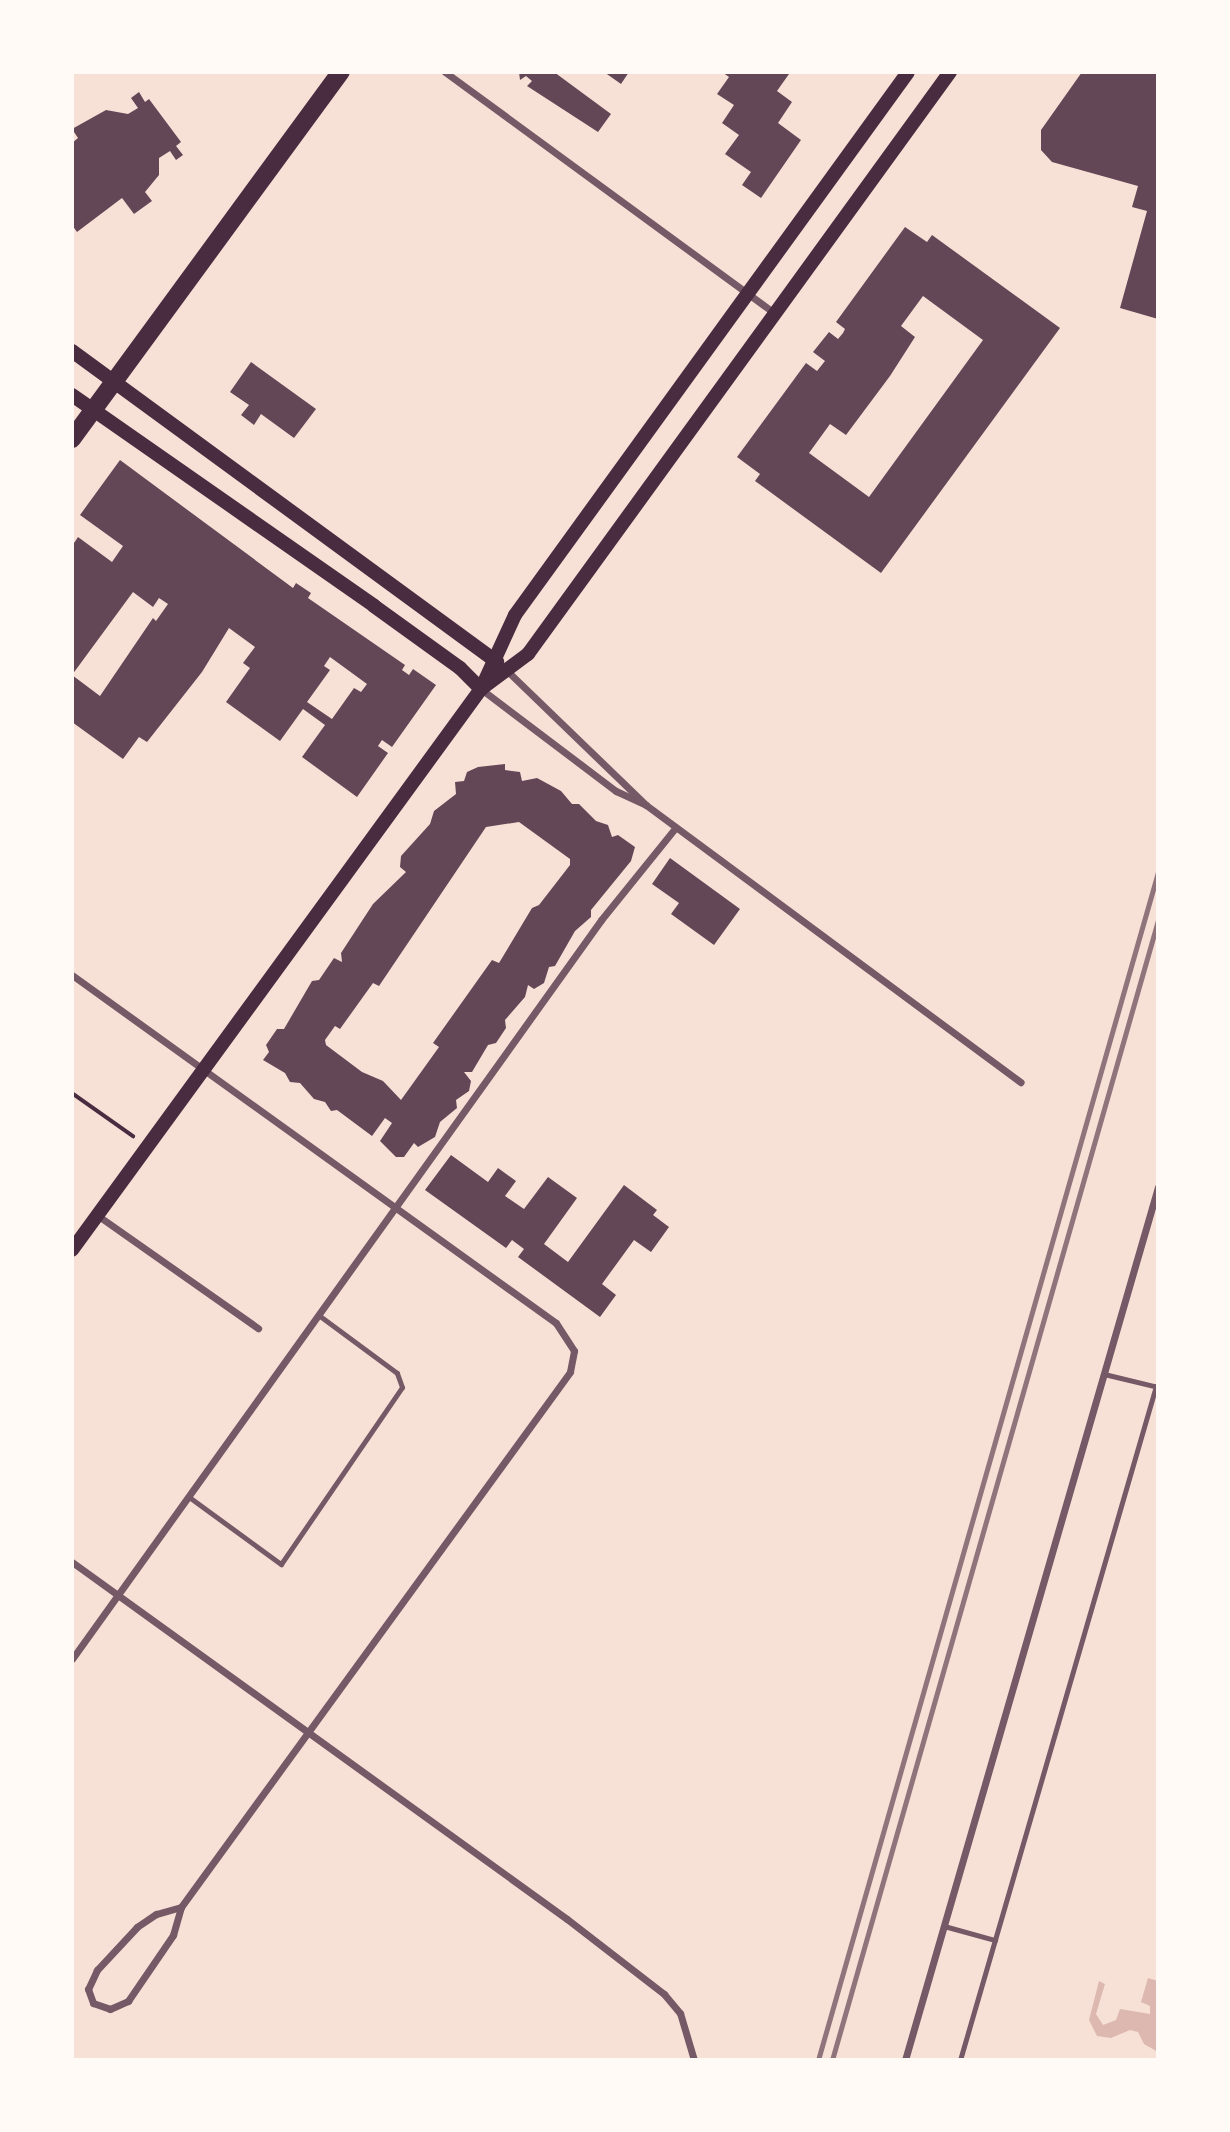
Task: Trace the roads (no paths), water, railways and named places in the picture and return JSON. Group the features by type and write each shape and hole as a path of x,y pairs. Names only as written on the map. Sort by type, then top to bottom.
{"main road":[{"path":"72,439 341,72"},
{"path":"72,1250 481,689 515,615 908,72"},
{"path":"481,689 528,654 950,72"},
{"path":"72,351 493,658 507,671"},
{"path":"72,395 374,606 460,668 481,689"}],"street":[{"path":"444,72 774,313"},
{"path":"507,671 646,804 1021,1082"},
{"path":"481,689 616,791 646,804"},
{"path":"72,1659 397,1210 601,920 676,827"},
{"path":"72,975 556,1323 573,1346 570,1373 181,1907 173,1934 128,2001 110,2009 93,2003 88,1989 112,1954 156,1914 181,1907"},
{"path":"905,2060 1158,1187"},
{"path":"97,1214 258,1328"},
{"path":"72,1562 567,1919 673,2003 694,2060"}],"lane":[{"path":"189,1497 281,1564 402,1387 397,1373 320,1316"},
{"path":"960,2060 1157,1387 1104,1374"},
{"path":"944,1926 995,1940"}],"railway":[{"path":"818,2060 1158,872"},
{"path":"832,2060 1158,920"}]}
